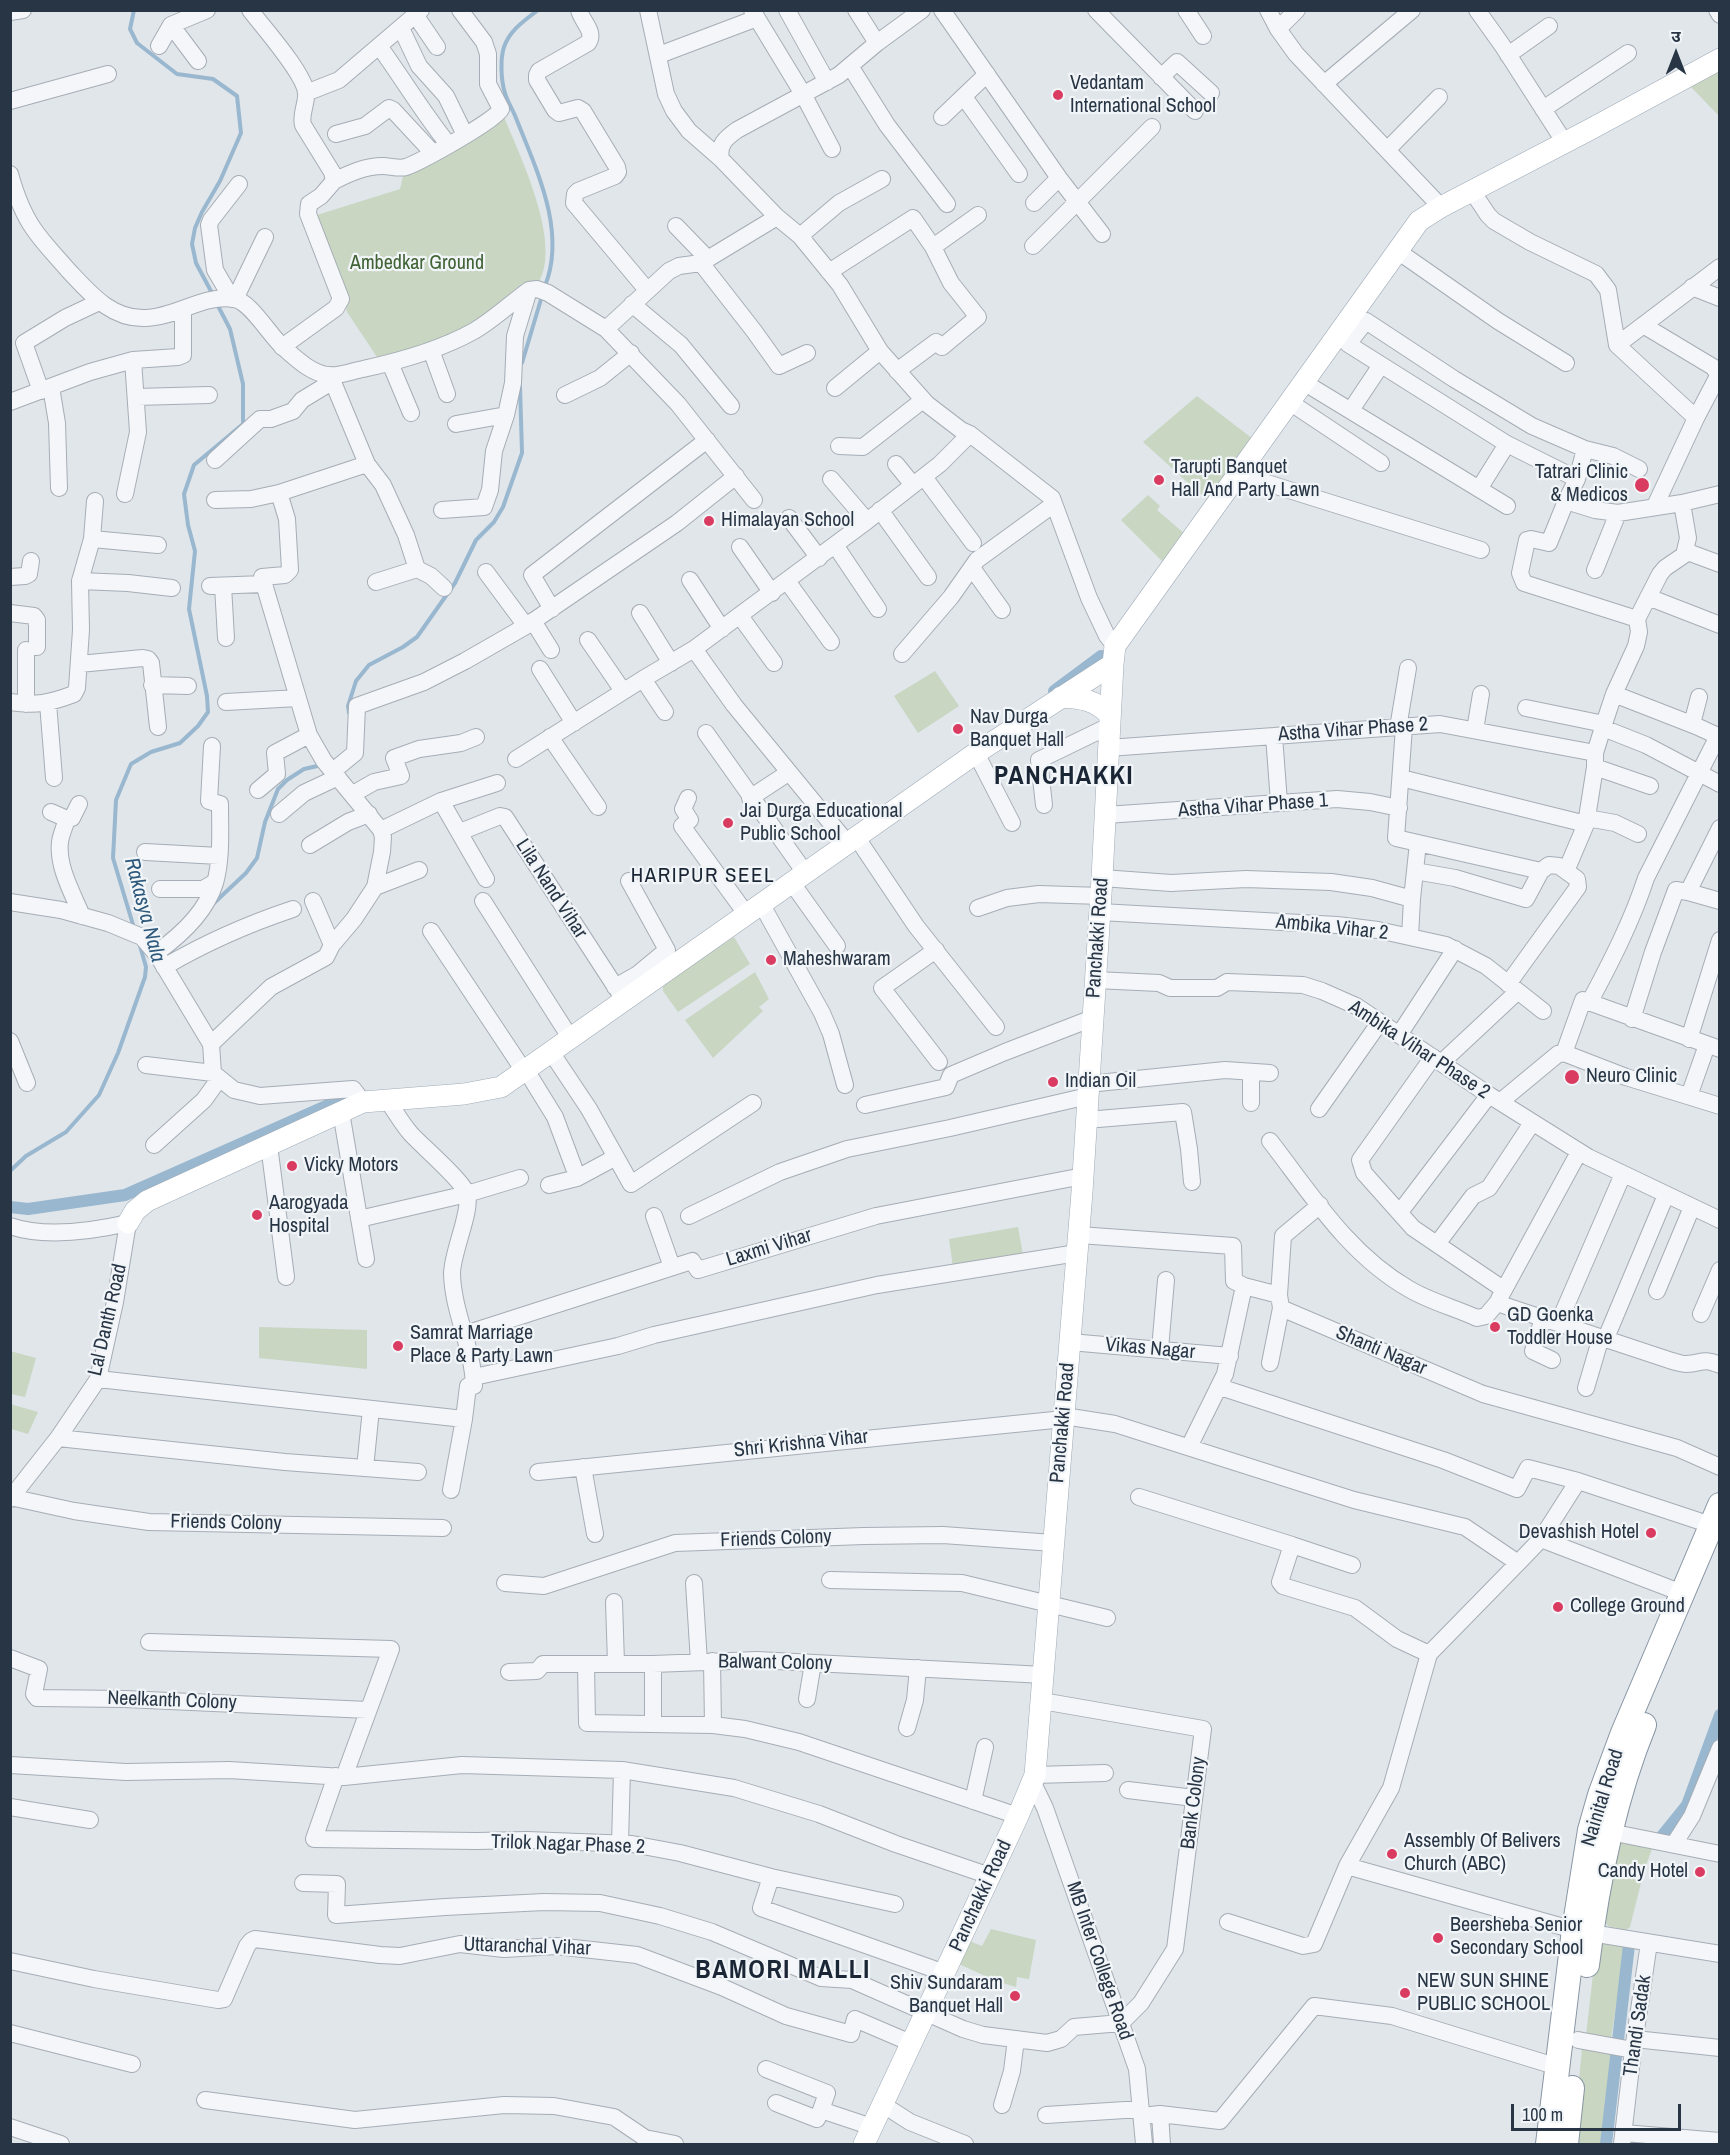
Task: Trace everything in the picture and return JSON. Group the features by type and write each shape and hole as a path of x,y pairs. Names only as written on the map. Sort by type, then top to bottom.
{"highway":[{"name":"Nainital Road","path":"1548,2145 1566,2069 1583,1931 1600,1830 1600,1795 1623,1733 1682,1593 1716,1524"},
{"name":"Nainital Road","path":"1600,1830 1620,1791 1716,1524"},
{"name":"Nainital Road","path":"1566,2145 1566,2069 1578,2040 1583,1931"}],"main road":[{"path":"128,1223 135,1211 147,1201 341,1112 360,1097 387,1100 464,1094 501,1087 522,1067 551,1052 567,1034 619,994 748,910 1061,697 1114,655 1238,474 1419,222 1441,207 1719,59"},
{"name":"Panchakki Road","path":"868,2136 1034,1779 1083,1176 1114,655"},
{"path":"1061,697 1091,701 1100,706 1109,720"}],"street":[{"path":"10,12 22,10"},
{"path":"159,46 171,25 207,10"},
{"path":"250,10 302,78 306,93 301,118 303,125 332,172 334,181"},
{"path":"282,346 340,303 339,294 308,214 309,204 321,196 334,181 356,170 374,167 405,167 465,135 500,113 501,109 488,84 488,54 484,42 460,10"},
{"path":"579,10 592,34 591,39 588,43 539,71 537,80 559,113 578,108 583,111 617,167 618,172 615,176 578,191 575,194 574,203 647,290"},
{"path":"648,10 666,94 674,111 688,131 721,159 777,217 800,236 840,285 880,351 922,400 1052,498 1089,598 1114,655"},
{"path":"788,10 827,82"},
{"path":"856,10 878,44"},
{"path":"721,159 720,151 723,141 737,130 827,82 922,10"},
{"path":"942,10 1059,178 1102,234"},
{"path":"1096,10 1195,111"},
{"path":"1186,10 1203,36"},
{"path":"1268,10 1296,54 1441,207"},
{"path":"1278,29 1297,10"},
{"path":"1324,84 1412,10"},
{"path":"1477,10 1565,143"},
{"path":"1717,10 1719,15"},
{"path":"306,93 339,80 418,13 437,47"},
{"path":"659,55 755,14 803,94 832,150"},
{"path":"171,25 198,61"},
{"path":"1508,55 1548,26"},
{"path":"400,28 419,66 446,96 465,135"},
{"path":"379,46 423,112 448,144"},
{"path":"1543,110 1628,53"},
{"path":"1161,77 1177,62 1211,93"},
{"path":"850,66 887,125 947,204"},
{"path":"10,101 108,74"},
{"path":"942,117 987,74"},
{"path":"964,97 1019,174"},
{"path":"1388,149 1438,97"},
{"path":"336,134 365,126 389,108 433,153"},
{"path":"1033,246 1152,127"},
{"path":"10,174 21,207 32,228 99,302 115,312 147,318 183,310 211,299 232,299 247,306 282,346 309,369 330,375 390,363 431,350 475,331 538,291"},
{"path":"1034,202 1059,178"},
{"path":"800,236 839,203 882,179"},
{"path":"232,299 215,270 209,225 239,184"},
{"path":"1472,191 1488,216 1530,242 1596,274 1608,290 1617,345 1696,418"},
{"path":"933,247 978,215"},
{"path":"606,329 673,268 704,261 777,217"},
{"path":"829,272 913,218 933,247 951,283 978,317 942,347 936,342 897,371"},
{"path":"676,226 704,261 779,366 807,353"},
{"path":"232,299 265,237"},
{"path":"1399,252 1498,321 1566,363"},
{"path":"1617,345 1719,267"},
{"path":"1692,287 1719,298"},
{"path":"538,291 606,329 631,353 678,404 754,500"},
{"path":"442,510 483,507 490,490 494,451 506,415 513,383 514,336 538,291"},
{"path":"59,488 57,423 46,389 24,343 65,318 99,302"},
{"path":"632,304 681,345 731,406"},
{"path":"10,402 90,372 133,360 183,355 183,310"},
{"path":"1576,479 1507,444 1348,344 1366,321 1454,379 1532,426 1585,449 1613,456 1639,469"},
{"path":"1643,325 1713,367 1718,376 1655,506"},
{"path":"431,350 447,394"},
{"path":"835,388 880,351"},
{"path":"565,395 600,378 631,353"},
{"path":"125,494 138,432 133,360"},
{"path":"390,363 411,413"},
{"path":"1339,436 1381,365"},
{"path":"215,460 260,419 271,419 293,411 302,400 325,386 330,375"},
{"path":"330,375 367,464 383,486 406,535 417,569"},
{"path":"1305,383 1507,506"},
{"path":"136,397 209,395"},
{"path":"839,446 863,447 922,400"},
{"path":"1291,403 1381,463"},
{"path":"456,424 506,415"},
{"path":"516,759 623,691 694,650 919,481 970,434"},
{"path":"552,609 532,575 707,440"},
{"path":"1479,489 1507,444"},
{"path":"1585,449 1576,479 1549,543 1531,538 1527,540 1520,573 1524,584 1637,619"},
{"path":"215,500 251,499 279,493 367,464"},
{"path":"896,464 919,481 973,543"},
{"path":"1238,474 1481,550"},
{"path":"279,814 331,769 355,753 357,706 424,682 465,662 530,623 677,523 736,476"},
{"path":"831,479 874,516 928,578"},
{"path":"211,1044 272,987 326,957 332,945 354,919 375,887 382,852 381,830 331,769 309,735 264,584 262,577 285,575 290,570 287,519 279,493"},
{"path":"1566,501 1594,510 1618,513 1682,503 1719,494"},
{"path":"10,613 34,616 37,620 18,703 48,703 74,694 77,688 81,630 80,581 92,539 96,501"},
{"path":"1566,871 1586,821 1595,760 1604,726 1614,694 1636,645 1639,632 1637,619 1660,574 1684,555 1688,538 1682,503"},
{"path":"902,654 951,597 977,560 1054,504"},
{"path":"1594,570 1618,513"},
{"path":"789,518 819,558"},
{"path":"92,539 158,545"},
{"path":"836,545 878,609"},
{"path":"740,547 772,593"},
{"path":"1685,551 1718,560"},
{"path":"10,577 29,574 31,561"},
{"path":"972,568 1002,610"},
{"path":"376,582 417,569 431,576 444,588"},
{"path":"486,572 551,650"},
{"path":"690,579 723,629"},
{"path":"80,581 128,582 172,588"},
{"path":"788,581 831,642"},
{"path":"226,638 217,586 264,584"},
{"path":"1648,597 1719,625"},
{"path":"640,613 671,663"},
{"path":"740,616 774,663"},
{"path":"588,640 623,691"},
{"path":"694,650 788,773 848,840 996,1027"},
{"path":"79,664 148,659 151,663 158,727"},
{"path":"1408,668 1401,728 1401,778 1396,838 1541,871"},
{"path":"540,669 574,723"},
{"path":"643,679 665,712"},
{"path":"152,685 188,686"},
{"path":"1475,730 1481,694"},
{"path":"1589,1003 1615,953 1640,898 1646,878 1719,737 1614,694"},
{"path":"1692,724 1699,697"},
{"path":"226,702 298,698"},
{"path":"48,703 54,778"},
{"path":"1526,708 1604,726 1646,745 1719,784"},
{"path":"1044,805 1039,760 1109,720"},
{"name":"Astha Vihar Phase 2","path":"1108,748 1440,724 1475,730 1595,760 1650,786"},
{"path":"706,733 800,873 837,946"},
{"path":"258,790 277,774 275,753 309,735"},
{"path":"1274,736 1279,802"},
{"path":"353,794 374,782 401,776 394,758 419,749 461,743 476,737"},
{"path":"550,737 598,807"},
{"path":"160,960 209,898 215,882 219,856 220,804 209,801 212,746"},
{"path":"976,753 1012,823"},
{"path":"750,798 788,773"},
{"path":"1401,778 1586,821 1615,823 1638,834"},
{"path":"381,830 441,801 497,783"},
{"path":"688,798 683,809 690,820 682,826 748,910 822,1012 831,1034 845,1085"},
{"name":"Astha Vihar Phase 1","path":"1106,814 1172,812 1279,802 1337,800 1370,802 1399,808"},
{"path":"441,801 486,879"},
{"path":"79,804 72,818 59,815 61,859 82,916"},
{"path":"310,845 348,822 369,814"},
{"name":"Lila Nand Vihar","path":"460,832 500,816 505,817 619,994"},
{"path":"1688,892 1719,828"},
{"path":"1410,937 1418,843"},
{"path":"145,852 219,856"},
{"path":"1415,871 1455,878 1526,899 1541,871 1549,865 1559,866 1577,879 1578,887 1512,988 1437,1060 1360,1160 1365,1173 1413,1228 1437,1244 1500,1296 1551,1320 1672,1361 1688,1364 1702,1360 1719,1365"},
{"path":"375,887 419,870"},
{"path":"978,908 1007,898 1039,894 1101,895 1171,883 1246,879 1331,882 1372,888 1412,899"},
{"path":"619,994 638,974 667,950 629,881"},
{"path":"160,889 203,889 215,882"},
{"path":"1632,1019 1676,890 1719,901"},
{"name":"Ambika Vihar 2","path":"1101,895 1337,925 1446,945 1486,966 1543,1011"},
{"path":"312,901 332,945"},
{"path":"483,901 567,1034"},
{"path":"10,902 61,910 136,934 160,960 211,1044 216,1076 204,1100 154,1145"},
{"path":"160,960 206,945 261,920 293,909"},
{"path":"431,932 555,1117 574,1168"},
{"path":"1689,1039 1719,940"},
{"path":"1400,1035 1455,949"},
{"path":"936,951 882,987 939,1062"},
{"name":"Ambika Vihar Phase 2","path":"1095,980 1159,983 1170,988 1217,988 1227,982 1304,986 1322,991 1356,1006 1579,1152 1719,1220"},
{"path":"1564,1053 1584,1000 1713,1047 1689,1096"},
{"path":"865,1105 946,1087 951,1075 1093,1018"},
{"path":"1319,1109 1380,1022"},
{"path":"10,1041 27,1083"},
{"path":"551,1052 589,1109 631,1184 753,1103"},
{"path":"1400,1212 1494,1098 1558,1054 1564,1053 1626,1077 1719,1106"},
{"path":"146,1065 216,1076 234,1090 260,1096 353,1089 360,1097"},
{"path":"689,1216 780,1172 847,1149 950,1128 1088,1090 1225,1070 1270,1073"},
{"path":"1251,1072 1251,1103"},
{"path":"387,1100 411,1134 459,1182 467,1194 465,1219 455,1251 452,1274 455,1301 465,1334 474,1386 468,1386 451,1490"},
{"path":"341,1112 366,1259"},
{"path":"1086,1119 1183,1112 1192,1182"},
{"path":"1437,1244 1473,1196 1490,1188 1532,1122"},
{"path":"1270,1141 1336,1227 1356,1250 1377,1268 1410,1290 1477,1318 1486,1316 1500,1296 1579,1152"},
{"path":"269,1145 286,1277"},
{"path":"549,1185 577,1178 616,1157"},
{"path":"1552,1360 1533,1351 1551,1320 1623,1174"},
{"name":"Laxmi Vihar","path":"465,1334 692,1261 698,1270 876,1216 1083,1176"},
{"path":"359,1219 467,1194 520,1178"},
{"path":"1586,1388 1604,1338 1666,1195"},
{"path":"1270,1363 1280,1302 1282,1236 1320,1205"},
{"path":"1657,1291 1692,1207"},
{"path":"654,1216 672,1267"},
{"path":"18,1228 46,1233 111,1227 128,1223"},
{"name":"Lal Danth Road","path":"11,1498 58,1438 98,1379 115,1302 128,1223"},
{"path":"474,1377 878,1285 1078,1244 1233,1246 1234,1281 1244,1286 1230,1356 1220,1387 1189,1447"},
{"path":"1701,1314 1719,1270"},
{"path":"1160,1349 1166,1280"},
{"name":"Shanti Nagar","path":"1244,1286 1483,1394 1677,1448 1719,1467"},
{"name":"Vikas Nagar","path":"1070,1342 1230,1356"},
{"path":"98,1379 464,1419"},
{"path":"1220,1387 1443,1460 1517,1489 1528,1468 1578,1481 1716,1524"},
{"path":"365,1468 371,1409"},
{"name":"Shri Krishna Vihar","path":"538,1472 1064,1418 1115,1424 1354,1500 1465,1527 1518,1563"},
{"path":"58,1438 285,1462 418,1472"},
{"path":"583,1467 595,1534"},
{"path":"1228,1922 1303,1946 1314,1944 1347,1866 1391,1788 1429,1654 1541,1539 1578,1481"},
{"path":"1139,1497 1352,1565"},
{"name":"Friends Colony","path":"11,1498 74,1511 149,1522 443,1528"},
{"name":"Friends Colony","path":"505,1583 544,1586 675,1543 943,1535 1053,1543"},
{"path":"1541,1539 1682,1593"},
{"path":"1292,1545 1280,1582 1283,1586 1355,1608 1397,1639 1429,1654"},
{"path":"830,1580 962,1583 1049,1606 1107,1618"},
{"path":"694,1583 713,1725"},
{"path":"614,1602 616,1664"},
{"path":"149,1642 391,1649 340,1776"},
{"name":"Neelkanth Colony","path":"10,1658 39,1669 34,1694 37,1698 125,1699 368,1710"},
{"name":"Balwant Colony","path":"509,1672 537,1671 543,1664 653,1664 757,1660 1044,1675"},
{"path":"807,1699 813,1663"},
{"path":"586,1664 587,1722 713,1725 745,1729 799,1742 1018,1816"},
{"path":"653,1664 653,1724"},
{"path":"907,1728 915,1700 918,1668"},
{"name":"Bank Colony","path":"1042,1701 1203,1729 1175,1949 1141,2003 1120,2023"},
{"path":"973,1802 985,1747"},
{"path":"1674,1844 1692,1816 1719,1748"},
{"path":"10,1765 126,1772 229,1770 340,1776 462,1765 622,1770 734,1788 819,1814 896,1844 990,1876"},
{"path":"620,1843 622,1770"},
{"path":"1034,1779 1105,1773"},
{"name":"Trilok Nagar Phase 2","path":"340,1776 314,1839 620,1843 680,1853 771,1877 895,1904"},
{"name":"MB Inter College Road","path":"1034,1779 1137,2069 1144,2145"},
{"path":"1128,1790 1194,1798"},
{"path":"10,1807 90,1820"},
{"path":"1600,1830 1719,1854"},
{"path":"1347,1866 1583,1931 1719,1954"},
{"path":"771,1877 761,1908 945,1973"},
{"path":"303,1883 337,1884 336,1915 544,1902 600,1903 660,1916 712,1932 764,1952 821,1978 852,1980 963,2029 983,2035 1047,2043 1061,2039 1074,2027 1120,2023"},
{"name":"Uttaranchal Vihar","path":"10,1961 94,1979 218,2000 224,1999 247,1946 255,1939 400,1956 460,1944 504,1949 556,1946 610,1950 637,1955 669,1966 723,1987 786,2016 851,2034 855,2019 911,2043"},
{"name":"Thandi Sadak","path":"1623,2139 1625,2046 1649,1943"},
{"path":"1046,2115 1141,2113 1220,2121 1314,2006 1392,2016 1566,2069"},
{"path":"10,2033 132,2064"},
{"path":"1002,2105 1012,2071 1016,2039"},
{"path":"1578,2040 1625,2046 1719,2048"},
{"path":"766,2069 827,2093 817,2120 776,2103"},
{"path":"205,2100 355,2120 504,2105 554,2106 614,2117 645,2138 675,2145"},
{"path":"882,2104 910,2122 965,2145"},
{"path":"821,2110 868,2136"},
{"path":"1160,2114 1162,2145"},
{"path":"10,2127 61,2145"},
{"path":"1623,2139 1719,2141"}],"green space":[{"path":"1719,70 1719,116 1690,86"},
{"name":"Ambedkar Ground","path":"504,117 528,176 542,222 545,265 539,282 523,283 471,325 422,346 377,357 347,312 344,295 317,215 400,189 404,172"},
{"path":"1197,396 1253,439 1207,500 1143,442"},
{"path":"1148,495 1160,506 1157,510 1185,534 1164,563 1121,520"},
{"path":"935,671 959,706 918,733 894,696"},
{"path":"734,937 750,964 678,1012 663,991 663,984"},
{"path":"755,972 769,999 759,1007 763,1011 713,1058 685,1020"},
{"path":"1018,1227 1023,1255 953,1267 949,1239"},
{"path":"259,1327 367,1330 367,1369 259,1358"},
{"path":"10,1351 36,1358 25,1397 11,1394"},
{"path":"10,1404 38,1412 28,1434 11,1429"},
{"path":"1619,1842 1653,1846 1644,1871 1630,1927 1626,1930 1608,1926 1605,1922"},
{"path":"991,1929 1036,1940 1029,1979 1017,1977 1016,1987 996,1981 959,1964 969,1941 982,1946"},
{"path":"1597,1940 1625,1945 1611,2039 1586,2035"},
{"path":"1582,2049 1612,2052 1603,2144 1573,2143"}],"waterway":[{"name":"Rakasya Nala","path":"134,10 130,29 137,43 177,74 213,79 237,96 241,133 220,181 202,212 195,228 192,244 196,263 213,295"},
{"path":"538,10 518,26 510,36 503,52 502,70 506,96 540,179 551,222 553,244 551,265 545,286"},
{"path":"522,363 542,296"},
{"name":"Rakasya Nala","path":"134,928 113,858 116,800 131,764 151,752 180,743 198,726 208,712 207,696 189,609 195,551 188,525 184,494 194,465 243,424 243,384 230,329 217,304"},
{"path":"349,713 348,706 356,681 369,665 417,637 455,583 476,540 494,522 503,507 522,453 520,386"},
{"path":"1054,691 1101,656"},
{"path":"213,904 246,873 257,858 265,822 278,789 304,769 322,765"},
{"name":"Rakasya Nala","path":"10,1171 26,1156 66,1132 99,1095 118,1053 145,977 146,967 140,946"},
{"path":"10,1207 28,1209 125,1195 333,1103 355,1097"},
{"path":"1662,1836 1687,1805 1720,1715"},
{"path":"1606,2144 1629,1945"}],"place":[{"name":"Vedantam International School","path":"1058,95"},
{"name":"Tarupti Banquet Hall And Party Lawn","path":"1159,480"},
{"name":"Tatrari Clinic & Medicos","path":"1642,485"},
{"name":"Himalayan School","path":"709,521"},
{"name":"Nav Durga Banquet Hall","path":"958,729"},
{"name":"Jai Durga Educational Public School","path":"728,823"},
{"name":"Maheshwaram","path":"771,960"},
{"name":"Neuro Clinic","path":"1572,1077"},
{"name":"Indian Oil","path":"1053,1082"},
{"name":"Vicky Motors","path":"292,1166"},
{"name":"Aarogyada Hospital","path":"257,1215"},
{"name":"GD Goenka Toddler House","path":"1495,1327"},
{"name":"Samrat Marriage Place & Party Lawn","path":"398,1346"},
{"name":"Devashish Hotel","path":"1651,1533"},
{"name":"College Ground","path":"1558,1607"},
{"name":"Assembly Of Belivers Church (ABC)","path":"1392,1854"},
{"name":"Candy Hotel","path":"1700,1872"},
{"name":"Beersheba Senior Secondary School","path":"1438,1938"},
{"name":"NEW SUN SHINE PUBLIC SCHOOL","path":"1405,1993"},
{"name":"Shiv Sundaram Banquet Hall","path":"1015,1996"}],"district":[{"name":"PANCHAKKI","path":"1064,777"},
{"name":"HARIPUR SEEL","path":"703,876"},
{"name":"BAMORI MALLI","path":"783,1971"}]}
